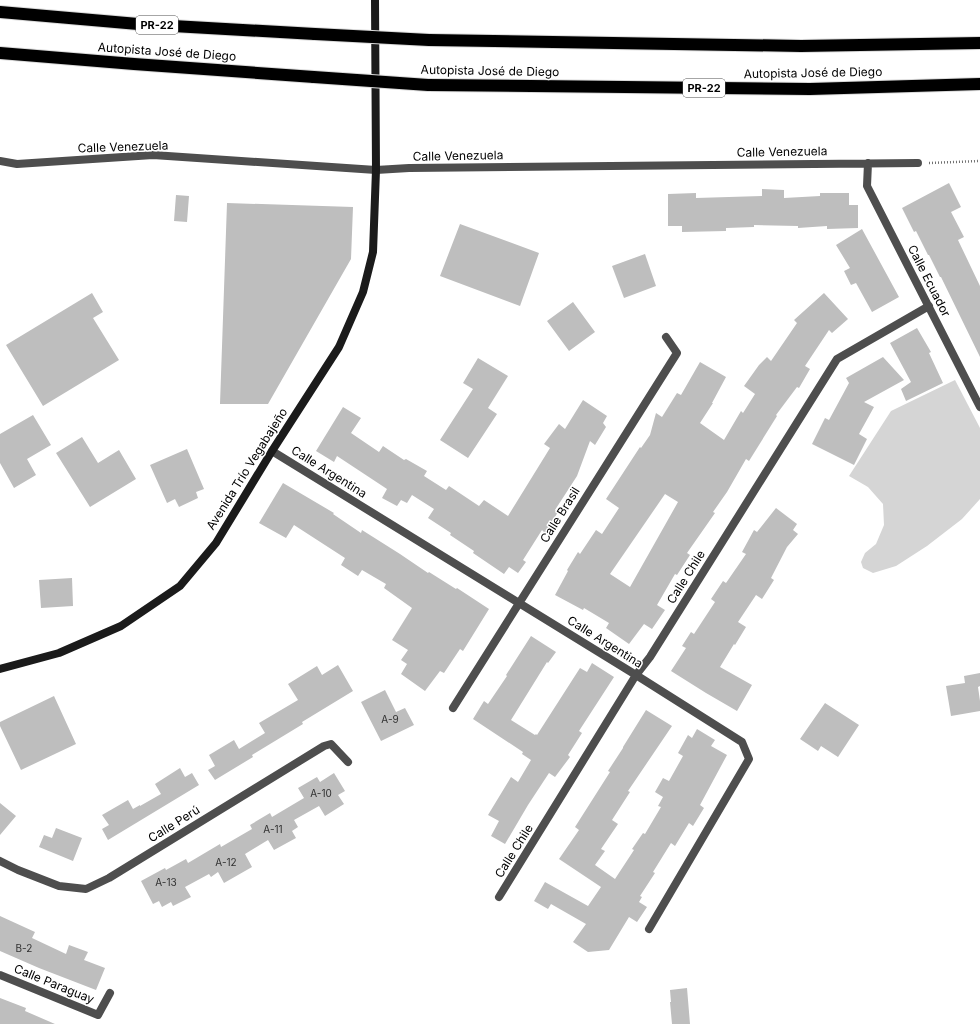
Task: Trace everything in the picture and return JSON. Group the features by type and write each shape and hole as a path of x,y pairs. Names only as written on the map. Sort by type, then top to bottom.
{"highway":[{"name":"PR-22","path":"0,12 138,24 429,40 800,46 980,43"},
{"name":"Autopista José de Diego","path":"0,54 428,85 810,89 980,84"}],"street":[{"name":"Avenida Trío Vegabajeño","path":"0,669 59,653 121,626 180,586 216,543 272,451 339,348 363,292 373,252 376,170 375,0"},
{"name":"Calle Venezuela","path":"0,162 17,164 153,155 376,170 409,168 918,163"},
{"name":"Calle Ecuador","path":"868,163 867,186 980,407"},
{"name":"Calle Chile","path":"499,897 636,675 650,657 837,360 929,306"},
{"name":"Calle Brasil","path":"452,708 677,353 666,337"},
{"name":"Calle Argentina","path":"272,451 742,742 749,759 649,929"},
{"name":"Calle Perú","path":"0,861 18,870 59,886 86,889 109,878 324,746 331,744 348,762"},
{"name":"Calle Paraguay","path":"0,975 98,1015 110,993"}],"path":[{"path":"918,163 980,162"}],"shaded area":[{"path":"955,380 980,428 980,499 962,519 927,546 896,566 873,573 863,568 861,562 865,553 876,544 884,525 883,504 868,487 849,476 891,411"}],"building":[{"path":"949,183 961,207 951,212 964,237 958,240 980,286 980,357 941,277 916,231 914,232 902,208"},
{"path":"762,189 784,190 784,198 820,196 820,193 849,193 849,205 858,205 858,228 827,229 827,226 798,228 798,226 754,225 754,227 726,228 726,231 682,232 682,226 668,226 668,194 696,193 696,198 762,196"},
{"path":"176,195 189,196 187,222 174,221"},
{"path":"227,203 353,207 351,259 268,404 220,404"},
{"path":"460,224 539,253 520,306 440,276"},
{"path":"862,229 899,297 872,312 856,283 851,285 844,271 850,268 836,245"},
{"path":"645,254 656,286 624,298 612,266"},
{"path":"92,293 103,312 93,318 119,360 43,406 6,345"},
{"path":"824,293 848,319 832,333 829,330 805,366 810,369 799,388 797,387 776,415 777,416 749,461 746,459 727,492 713,512 715,513 687,553 690,555 677,575 675,574 657,605 665,610 652,629 644,624 629,644 606,628 609,623 584,608 583,610 555,595 568,571 567,570 578,552 580,554 596,530 602,534 619,508 606,499 640,447 641,448 650,435 656,413 662,417 677,393 681,395 700,362 726,377 713,403 700,423 724,440 741,411 743,413 755,394 744,386 759,365 767,357 771,361 797,323 794,320","holes":["665,494 678,502 630,587 610,574"]},
{"path":"573,302 595,332 569,351 547,321"},
{"path":"917,328 931,352 929,353 943,383 906,401 901,389 911,382 890,343"},
{"path":"883,357 904,380 864,402 874,407 859,434 867,439 854,465 812,444 825,418 829,420 849,383 846,378"},
{"path":"478,358 508,376 488,408 497,414 468,458 440,440 473,389 463,383"},
{"path":"583,400 607,416 603,423 606,427 595,445 590,441 577,476 555,510 558,512 545,533 542,530 523,560 526,562 518,573 509,567 504,574 473,553 474,551 450,535 451,533 428,518 434,509 412,495 407,503 401,500 397,506 382,498 387,489 337,456 334,462 316,451 343,407 361,418 351,433 379,452 383,446 404,460 406,459 427,471 424,476 446,490 449,486 479,506 484,500 508,516 550,448 544,444 559,424 565,429"},
{"path":"33,415 51,445 27,459 36,475 14,488 0,463 0,434"},
{"path":"82,437 98,463 119,450 136,479 90,507 56,453"},
{"path":"187,449 204,489 196,492 198,498 179,507 175,499 167,503 150,465"},
{"path":"283,483 334,513 333,514 361,533 362,530 428,573 429,572 456,589 457,588 489,609 463,651 460,649 444,673 440,671 425,691 401,674 407,664 401,660 408,650 392,640 412,608 384,588 386,584 362,570 358,576 341,565 345,558 294,525 286,538 259,523"},
{"path":"776,508 797,524 793,530 798,534 787,547 771,578 774,580 762,599 756,595 738,622 746,627 720,667 752,685 737,711 671,671 686,648 682,646 691,632 694,634 715,602 711,599 723,581 726,583 746,554 742,552 754,530 757,532"},
{"path":"72,578 73,606 41,608 39,580"},
{"path":"531,636 556,652 548,663 547,662 511,720 535,735 537,735 580,668 587,672 592,663 614,677 579,731 582,733 568,755 570,757 555,777 549,773 505,844 491,836 499,821 488,815 511,777 518,782 531,760 522,754 523,752 473,719 484,701 488,704"},
{"path":"338,665 353,691 302,722 303,724 252,755 253,757 215,780 208,770 215,766 209,755 234,740 239,749 265,733 259,723 298,700 288,684 317,666 322,675"},
{"path":"980,673 980,686 978,687 980,711 951,716 946,686 965,683 964,676"},
{"path":"385,690 396,712 405,708 414,725 381,741 361,702"},
{"path":"54,696 76,744 21,770 0,726 0,722"},
{"path":"825,703 859,725 838,757 821,746 818,751 800,739"},
{"path":"646,710 672,726 628,791 630,792 612,820 618,824 601,849 605,851 595,865 615,879 634,850 632,849 643,833 645,834 661,807 658,806 663,797 655,792 663,778 669,781 683,756 678,753 688,735 692,738 697,729 715,740 711,746 727,755 700,805 704,808 693,826 689,823 675,846 671,843 653,872 655,873 640,896 642,897 639,902 647,907 637,922 629,917 609,950 588,952 573,942 586,924 551,904 548,909 534,901 545,882 588,906 601,887 559,859 579,830 575,827 610,772 608,771"},
{"path":"180,768 185,777 192,773 199,785 108,840 102,829 109,825 102,815 128,800 133,809 161,794 155,784"},
{"path":"334,773 345,791 338,795 344,804 325,816 319,806 294,820 298,827 292,831 296,838 274,850 268,840 245,854 252,867 224,883 218,872 211,877 209,874 185,887 191,897 173,906 171,902 162,907 159,901 153,904 141,881 186,859 188,863 220,844 221,847 252,829 250,825 270,813 272,817 304,798 298,788 317,777 320,782"},
{"path":"0,803 16,816 0,835"},
{"path":"56,828 82,838 73,861 39,847 44,835 52,838"},
{"path":"0,916 35,932 32,938 66,954 69,945 88,952 84,960 105,968 96,990 0,951"},
{"path":"687,988 690,1024 672,1024 670,990"},
{"path":"0,998 26,1008 25,1011 55,1024 0,1024"}]}
